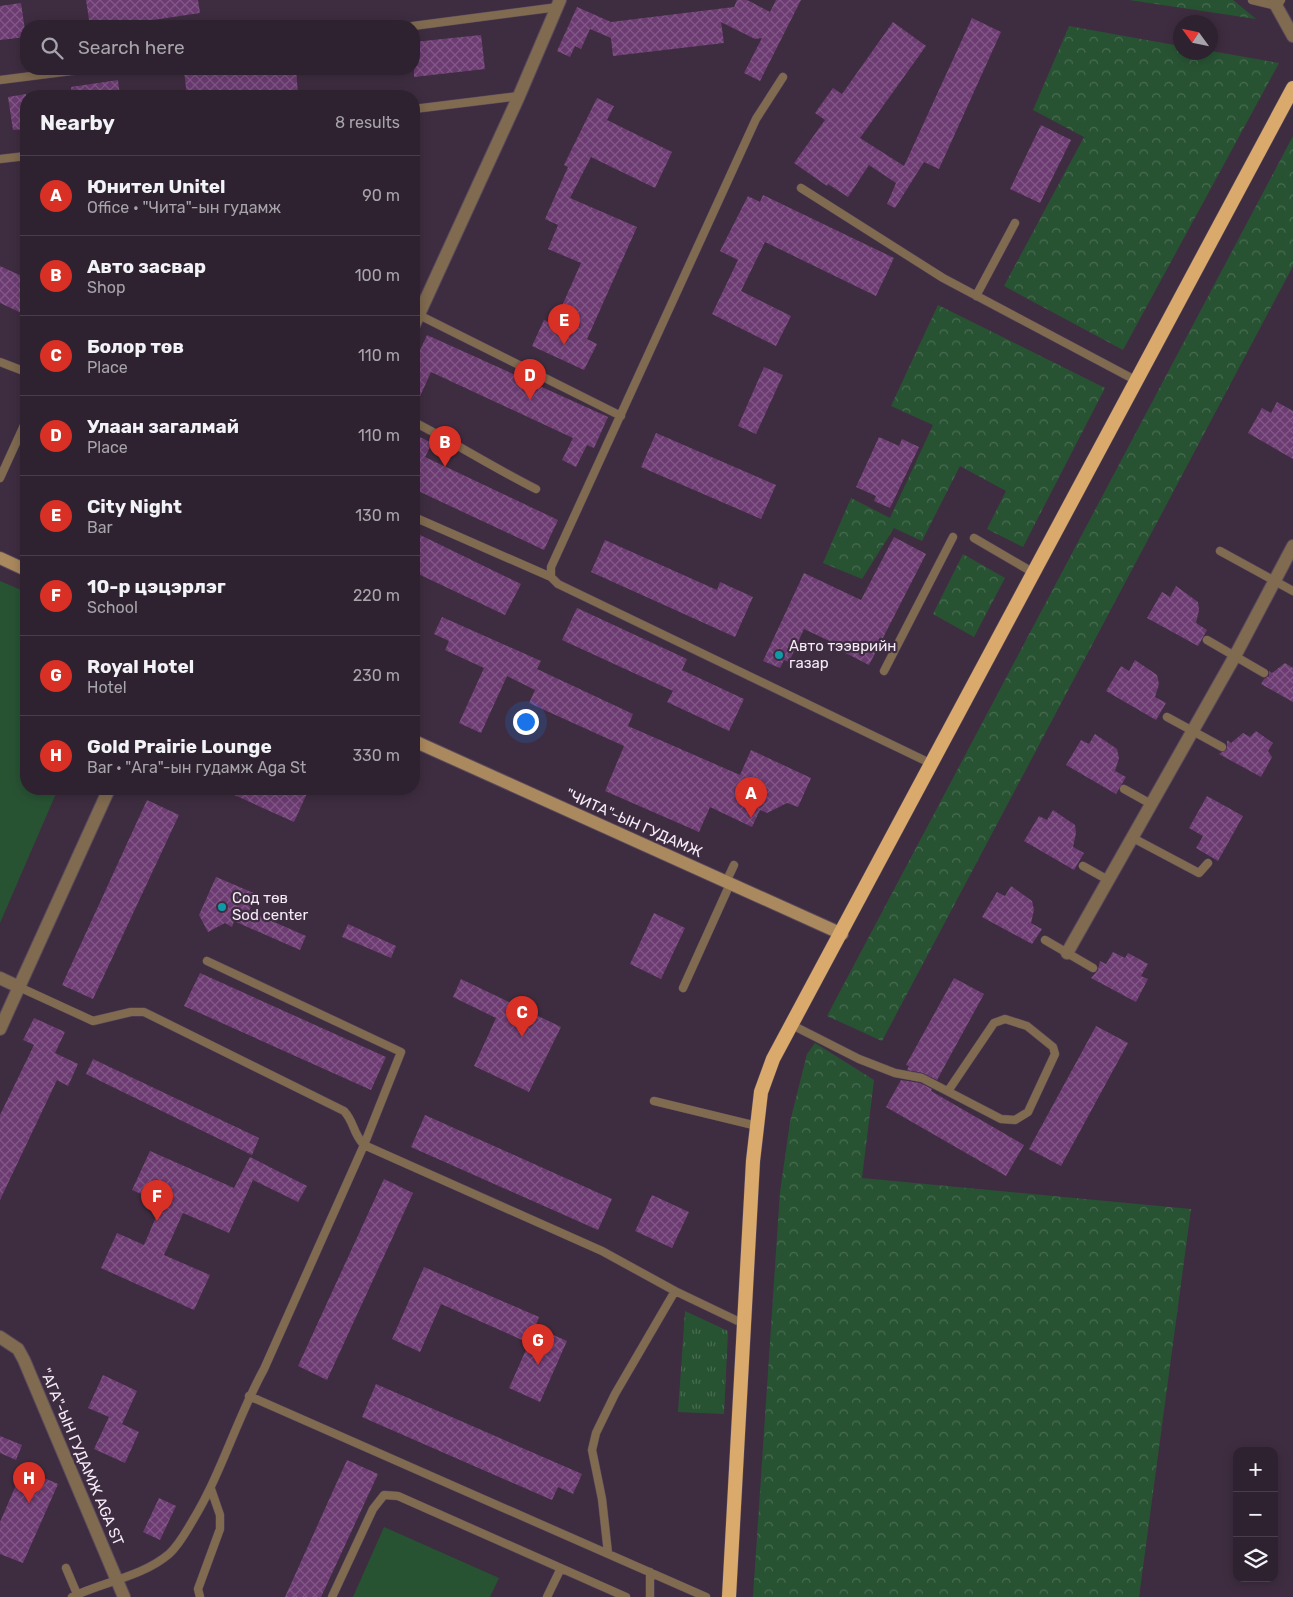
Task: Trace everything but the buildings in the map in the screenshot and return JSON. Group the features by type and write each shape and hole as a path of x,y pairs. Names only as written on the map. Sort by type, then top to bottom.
{"highway":[{"path":"729,1597 757,1126 761,1092 773,1059 842,934 1293,88"}],"main road":[{"path":"0,558 20,567"},
{"name":"\"ЧИТА\"-ЫН ГУДАМЖ","path":"420,743 842,934"}],"street":[{"path":"1277,2 1293,36"},
{"path":"420,311 520,96 559,4"},
{"path":"1067,953 1194,730 1293,546"},
{"path":"0,1029 105,795"},
{"path":"0,978 20,987"},
{"name":"\"АГА\"-ЫН ГУДАМЖ AGA ST","path":"0,1337 18,1349 24,1360 124,1597"}],"lane":[{"path":"1252,0 1277,2"},
{"path":"420,25 559,4"},
{"path":"0,80 40,75"},
{"path":"551,577 551,567 756,119 783,77"},
{"path":"420,108 520,96"},
{"path":"0,159 20,157"},
{"path":"801,188 944,278 1137,381"},
{"path":"976,296 1015,223"},
{"path":"420,322 621,416"},
{"path":"0,362 20,370"},
{"path":"420,425 463,447 484,462 536,489"},
{"path":"0,478 20,434"},
{"path":"420,520 551,577 558,584 932,764"},
{"path":"884,671 953,537"},
{"path":"974,538 1034,573"},
{"path":"1220,551 1293,591"},
{"path":"1206,640 1264,673"},
{"path":"1167,717 1194,730 1222,747"},
{"path":"1124,789 1152,804"},
{"path":"1133,838 1199,873 1208,863"},
{"path":"683,988 734,865"},
{"path":"1083,866 1108,880"},
{"path":"1045,940 1093,968"},
{"path":"66,1568 74,1596 116,1580 168,1554 180,1542 211,1489 249,1396 264,1369 364,1145 401,1052 207,960"},
{"path":"20,987 93,1021 131,1012 144,1012 344,1111 351,1120 354,1135 364,1145 602,1251 675,1291 744,1324"},
{"path":"792,1025 859,1060 896,1073 922,1078 1000,1119 1016,1120 1028,1112 1054,1062 1055,1054 1053,1047 1027,1026 1005,1019 994,1023 948,1091"},
{"path":"654,1101 757,1126"},
{"path":"608,1552 602,1499 592,1450 596,1433 615,1394 675,1291"},
{"path":"249,1396 608,1552 706,1597"},
{"path":"200,1597 198,1589 220,1529 220,1515 211,1489"},
{"path":"332,1597 373,1509 384,1495 398,1496 626,1597"},
{"path":"547,1597 561,1568"},
{"path":"650,1572 650,1597"}],"green space":[{"path":"1129,0 1233,0 1256,19"},
{"path":"1069,26 1173,45 1173,60 1218,60 1218,52 1279,63 1123,350 1004,286 1084,137 1033,110"},
{"path":"1293,136 1293,266 882,1041 827,1016"},
{"path":"938,305 1105,388 1023,547 987,529 1006,491 960,466 922,541 894,528 862,579 823,563 851,498 890,518 933,425 891,406"},
{"path":"963,554 1005,578 974,637 933,614"},
{"path":"0,581 20,589 20,795 55,795 0,923"},
{"path":"815,1043 874,1080 862,1178 1191,1209 1139,1597 753,1597 780,1192 790,1122 807,1054"},
{"path":"685,1311 728,1331 724,1414 678,1412"},
{"path":"384,1527 499,1578 490,1597 353,1597"}],"place":[{"name":"City Night","path":"564,345"},
{"name":"Улаан загалмай","path":"530,400"},
{"name":"Авто засвар","path":"445,467"},
{"name":"Авто тээврийн газар","path":"779,655"},
{"name":"Юнител Unitel","path":"751,818"},
{"name":"Сод төв Sod center","path":"222,907"},
{"name":"Болор төв","path":"522,1037"},
{"name":"10-р цэцэрлэг","path":"157,1221"},
{"name":"Royal Hotel","path":"538,1365"},
{"name":"Gold Prairie Lounge","path":"29,1503"}]}
